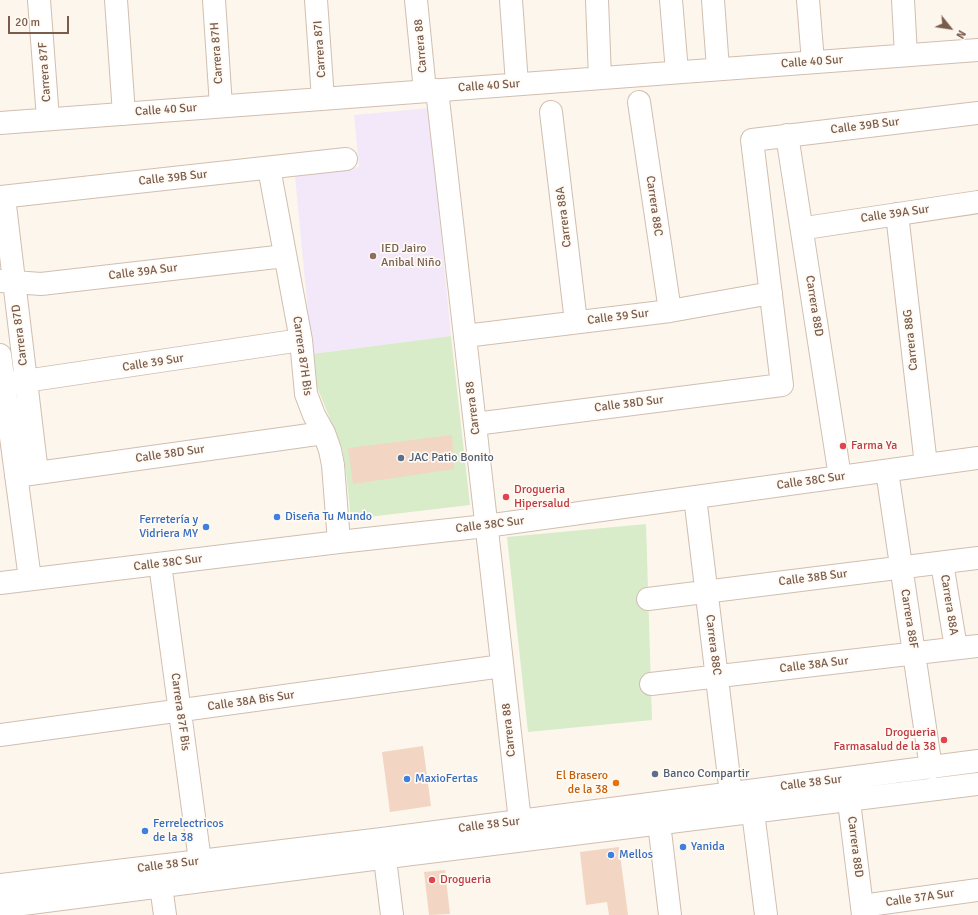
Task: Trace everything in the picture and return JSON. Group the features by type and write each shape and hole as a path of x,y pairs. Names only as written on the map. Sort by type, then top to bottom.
{"street":[{"name":"Carrera 87F","path":"39,0 48,119"},
{"path":"116,0 124,114"},
{"name":"Carrera 87H","path":"214,0 221,106"},
{"name":"Carrera 87I","path":"316,0 323,99"},
{"name":"Carrera 88","path":"416,0 431,91 464,336 520,821"},
{"path":"511,0 517,84"},
{"path":"598,0 600,78"},
{"path":"671,0 677,72"},
{"path":"713,0 718,69"},
{"path":"808,0 813,62"},
{"path":"903,0 906,55"},
{"name":"Calle 40 Sur","path":"0,123 978,50"},
{"name":"Carrera 88C","path":"638,102 670,311"},
{"name":"Carrera 88A","path":"551,112 576,322"},
{"name":"Calle 39B Sur","path":"771,294 752,140 978,113"},
{"name":"Carrera 88D","path":"787,136 840,477"},
{"name":"Calle 39B Sur","path":"2,197 269,168 346,158"},
{"name":"Carrera 87H Bis","path":"269,168 301,340 306,394 314,415 324,433 333,465 339,542"},
{"name":"Carrera 87D","path":"2,197 7,281 26,382 37,473"},
{"name":"Calle 39A Sur","path":"812,226 978,202"},
{"name":"Carrera 88G","path":"897,214 926,465"},
{"name":"Calle 39A Sur","path":"7,281 41,284 285,256"},
{"name":"Calle 39 Sur","path":"464,336 670,311 771,294"},
{"name":"Calle 38D Sur","path":"475,424 782,385 771,294"},
{"name":"Calle 39 Sur","path":"1,366 26,382 301,340"},
{"path":"1,366 30,579"},
{"name":"Calle 38D Sur","path":"16,476 324,433"},
{"name":"Calle 38C Sur","path":"0,583 339,542 486,526 978,458"},
{"name":"Carrera 88F","path":"887,470 931,768"},
{"name":"Carrera 88C","path":"695,497 730,794"},
{"name":"Calle 38B Sur","path":"648,598 978,558"},
{"name":"Carrera 88A","path":"942,563 956,648"},
{"name":"Carrera 87F Bis","path":"160,564 200,861"},
{"name":"Calle 38A Sur","path":"651,684 978,646"},
{"name":"Calle 38A Bis Sur","path":"0,735 502,666"},
{"name":"Calle 38 Sur","path":"0,885 200,861 384,848 659,823 753,812 931,768 978,761"},
{"name":"Calle 38 Sur","path":"0,906 57,907 161,886 384,848 520,821 730,794 978,784"},
{"name":"Carrera 88D","path":"848,789 862,910"},
{"path":"753,812 766,915"},
{"path":"659,823 670,915"},
{"path":"384,848 392,915"},
{"path":"161,886 165,915"},
{"name":"Calle 37A Sur","path":"862,910 978,890"}],"shaded area":[{"name":"IED Jairo Anibal Niño","path":"429,108 451,336 312,354 295,176 359,167 354,115"}],"green space":[{"path":"451,336 470,505 351,519 342,448 317,387 312,354"},
{"path":"646,524 652,720 528,732 507,537"}],"building":[{"name":"JAC Patio Bonito","path":"452,435 454,469 353,484 348,448"},
{"name":"MaxioFertas","path":"423,746 431,806 390,812 382,752"},
{"path":"619,847 628,915 609,915 607,902 586,905 580,852"},
{"path":"445,870 450,914 429,915 424,872"}],"place":[{"name":"IED Jairo Anibal Niño","path":"373,256"},
{"name":"Farma Ya","path":"843,446"},
{"name":"JAC Patio Bonito","path":"401,458"},
{"name":"Drogueria Hipersalud","path":"506,497"},
{"name":"Diseña Tu Mundo","path":"277,517"},
{"name":"Ferretería y Vidriera MY","path":"206,527"},
{"name":"Drogueria Farmasalud de la 38","path":"944,740"},
{"name":"Banco Compartir","path":"655,774"},
{"name":"MaxioFertas","path":"407,779"},
{"name":"El Brasero de la 38","path":"616,783"},
{"name":"Ferrelectricos de la 38","path":"145,831"},
{"name":"Yanida","path":"683,847"},
{"name":"Mellos","path":"611,855"},
{"name":"Drogueria","path":"432,880"}]}
